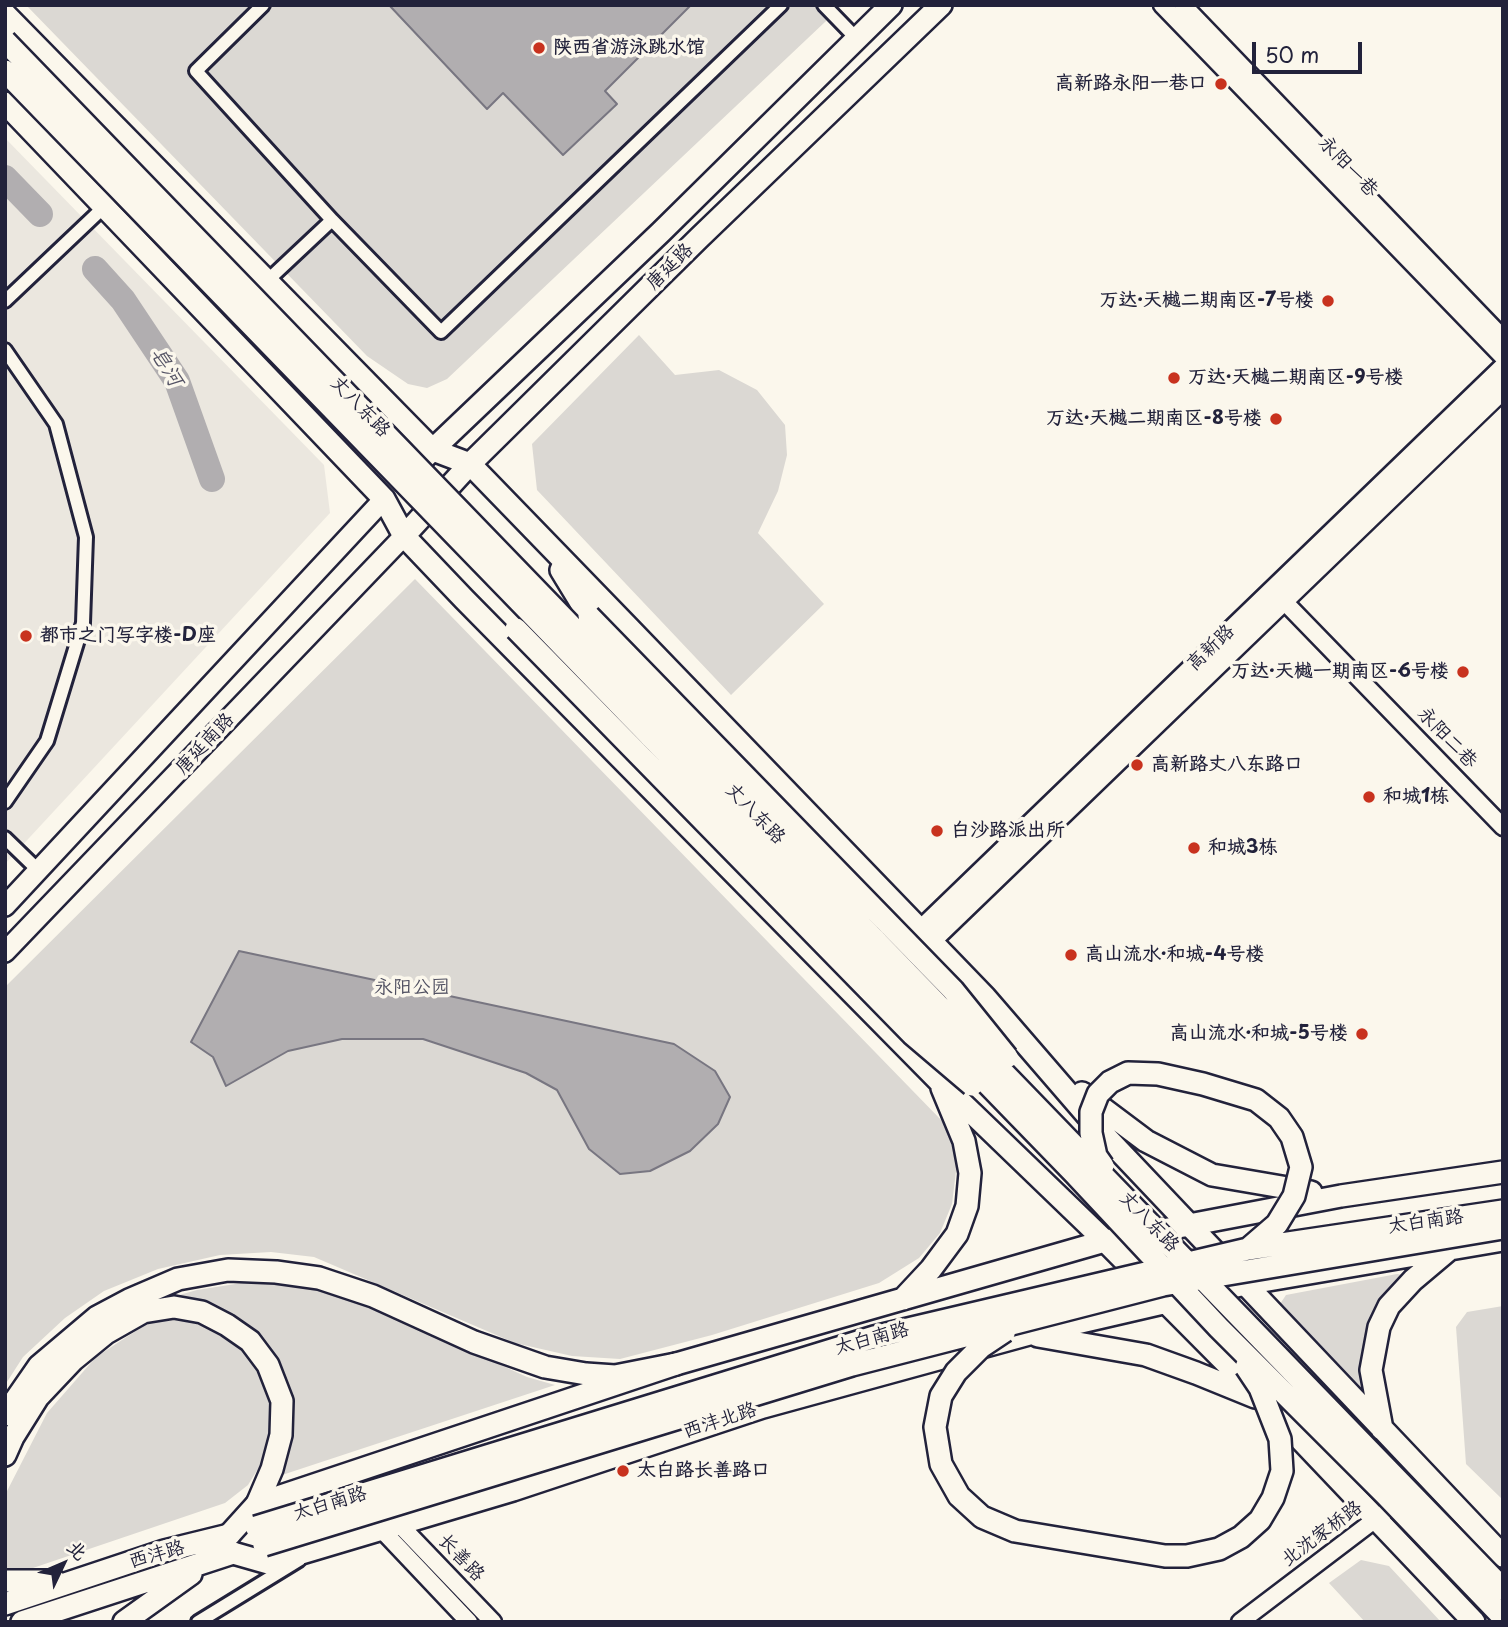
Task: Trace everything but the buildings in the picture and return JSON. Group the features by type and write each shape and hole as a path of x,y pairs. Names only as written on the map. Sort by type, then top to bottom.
{"main road":[{"name":"唐延路","path":"384,499 891,5"},
{"name":"唐延路","path":"404,536 470,464 941,5"},
{"name":"丈八东路","path":"7,15 433,450 470,464"},
{"name":"丈八东路","path":"5,41 1503,1589"},
{"name":"丈八东路","path":"5,71 1074,1173 1219,1328 1503,1617"},
{"path":"5,103 384,499 404,536 464,599 938,1080 1105,1241 1265,1402 1474,1622"},
{"name":"高新路","path":"926,935 1277,595 1503,368"},
{"name":"高新路","path":"1277,595 1503,389"},
{"path":"470,464 985,997 1105,1136 1503,1556"},
{"name":"唐延南路","path":"7,902 39,871 384,499"},
{"name":"唐延南路","path":"5,953 404,536"},
{"path":"544,541 589,616 953,990 1082,1152"},
{"path":"464,599 516,629 912,1034 1074,1173"},
{"path":"1040,1061 1146,1141 1212,1175 1282,1189 1341,1196"},
{"path":"1120,1192 1096,1156 1091,1133 1094,1103 1098,1094 1110,1082 1128,1073 1158,1074 1222,1088 1256,1100 1279,1118 1292,1137 1301,1167 1294,1196 1277,1224 1248,1249"},
{"path":"903,1299 931,1269 957,1234 967,1206 970,1174 964,1141 938,1080"},
{"name":"太白南路","path":"1189,1224 1341,1196 1503,1172"},
{"name":"太白南路","path":"260,1536 874,1337 1248,1249 1503,1211"},
{"path":"257,1504 676,1364 1105,1241 1189,1224"},
{"name":"太白南路","path":"260,1536 852,1365 1024,1328 1163,1285 1503,1228"},
{"name":"太白南路","path":"1245,1284 1503,1240"},
{"path":"1382,1429 1371,1370 1379,1327 1389,1306 1413,1280 1453,1247"},
{"path":"5,1415 39,1366 97,1317 178,1279 229,1270 276,1272 319,1278 373,1296 474,1342 545,1367 615,1376 676,1364"},
{"name":"西沣北路","path":"231,1544 268,1563 513,1490 763,1407 1024,1328 1245,1284"},
{"path":"5,1455 38,1397 74,1360 106,1333 144,1312 174,1307 202,1312 250,1341 268,1365 282,1401 281,1435 272,1469 257,1504 231,1544"},
{"path":"1219,1328 1260,1388 1280,1439 1282,1471 1273,1498 1260,1520 1241,1537 1219,1549 1187,1556 1165,1556 1016,1531 982,1517 959,1496 941,1464 934,1427 941,1396 956,1372 981,1347 1024,1328 1146,1355 1265,1402"},
{"path":"231,1544 260,1536"},
{"name":"西沣路","path":"22,1622 209,1561 231,1544"},
{"name":"西沣路","path":"5,1604 164,1551 231,1544"},
{"path":"124,1622 209,1561"},
{"path":"5,1581 74,1581"}],"street":[{"path":"263,5 196,71 332,220 441,332 781,5"},
{"path":"824,5 857,38"},
{"name":"永阳一巷","path":"1162,5 1503,358"},
{"name":"永阳一巷","path":"1183,5 1503,338"},
{"path":"5,301 104,207"},
{"path":"266,282 332,220"},
{"path":"5,350 56,424 86,537 83,623 47,741 5,802"},
{"name":"永阳二巷","path":"1277,595 1503,827"},
{"path":"5,838 39,871"},
{"name":"北沈家桥路","path":"1240,1622 1376,1520 1427,1477"},
{"name":"长善路","path":"390,1527 469,1622"},
{"name":"长善路","path":"390,1527 494,1622"},
{"path":"198,1622 317,1549"}],"shaded area":[{"name":"陕西省游泳跳水馆","path":"389,5 691,5 605,91 617,104 563,155 503,93 487,109"},
{"path":"5,138 324,465 330,513 5,864"},
{"path":"239,951 674,1044 715,1071 730,1097 718,1124 690,1151 650,1171 620,1174 589,1149 557,1090 526,1073 423,1039 342,1039 288,1051 226,1086 213,1057 191,1042"}],"green space":[{"path":"26,5 843,5 447,379 427,388 408,384 367,356"},
{"path":"639,335 675,375 719,370 757,390 785,425 787,455 778,491 758,533 824,604 731,695 537,490 532,444"},
{"name":"永阳公园","path":"415,579 946,1125 957,1163 952,1204 940,1233 919,1258 879,1283 712,1335 620,1359 572,1356 515,1343 314,1257 271,1252 220,1255 158,1269 104,1291 65,1318 23,1357 5,1385 5,987"},
{"path":"1403,1275 1403,1279 1365,1395 1279,1310 1280,1304 1286,1295"},
{"path":"248,1282 320,1286 381,1310 527,1377 555,1385 276,1477 290,1448 288,1410 257,1338 165,1299 197,1290"},
{"path":"1503,1306 1503,1500 1466,1464 1456,1327 1467,1312"},
{"path":"190,1319 223,1334 253,1359 270,1393 274,1428 264,1459 248,1485 225,1503 27,1570 5,1571 5,1495 47,1413 96,1357 151,1321"},
{"path":"1361,1560 1389,1566 1441,1622 1365,1622 1329,1583"}],"waterway":[{"name":"皂河","path":"5,178 40,214"},
{"name":"皂河","path":"95,269 123,300 177,381 212,479"}],"place":[{"name":"陕西省游泳跳水馆","path":"539,48"},
{"name":"高新路永阳一巷口","path":"1221,84"},
{"name":"万达·天樾二期南区-7号楼","path":"1328,301"},
{"name":"万达·天樾二期南区-9号楼","path":"1174,378"},
{"name":"万达·天樾二期南区-8号楼","path":"1276,419"},
{"name":"都市之门写字楼-D座","path":"26,636"},
{"name":"万达·天樾一期南区-6号楼","path":"1463,672"},
{"name":"高新路丈八东路口","path":"1137,765"},
{"name":"和城1栋","path":"1369,797"},
{"name":"白沙路派出所","path":"937,831"},
{"name":"和城3栋","path":"1194,848"},
{"name":"高山流水·和城-4号楼","path":"1071,955"},
{"name":"高山流水·和城-5号楼","path":"1362,1034"},
{"name":"太白路长善路口","path":"623,1471"}]}
